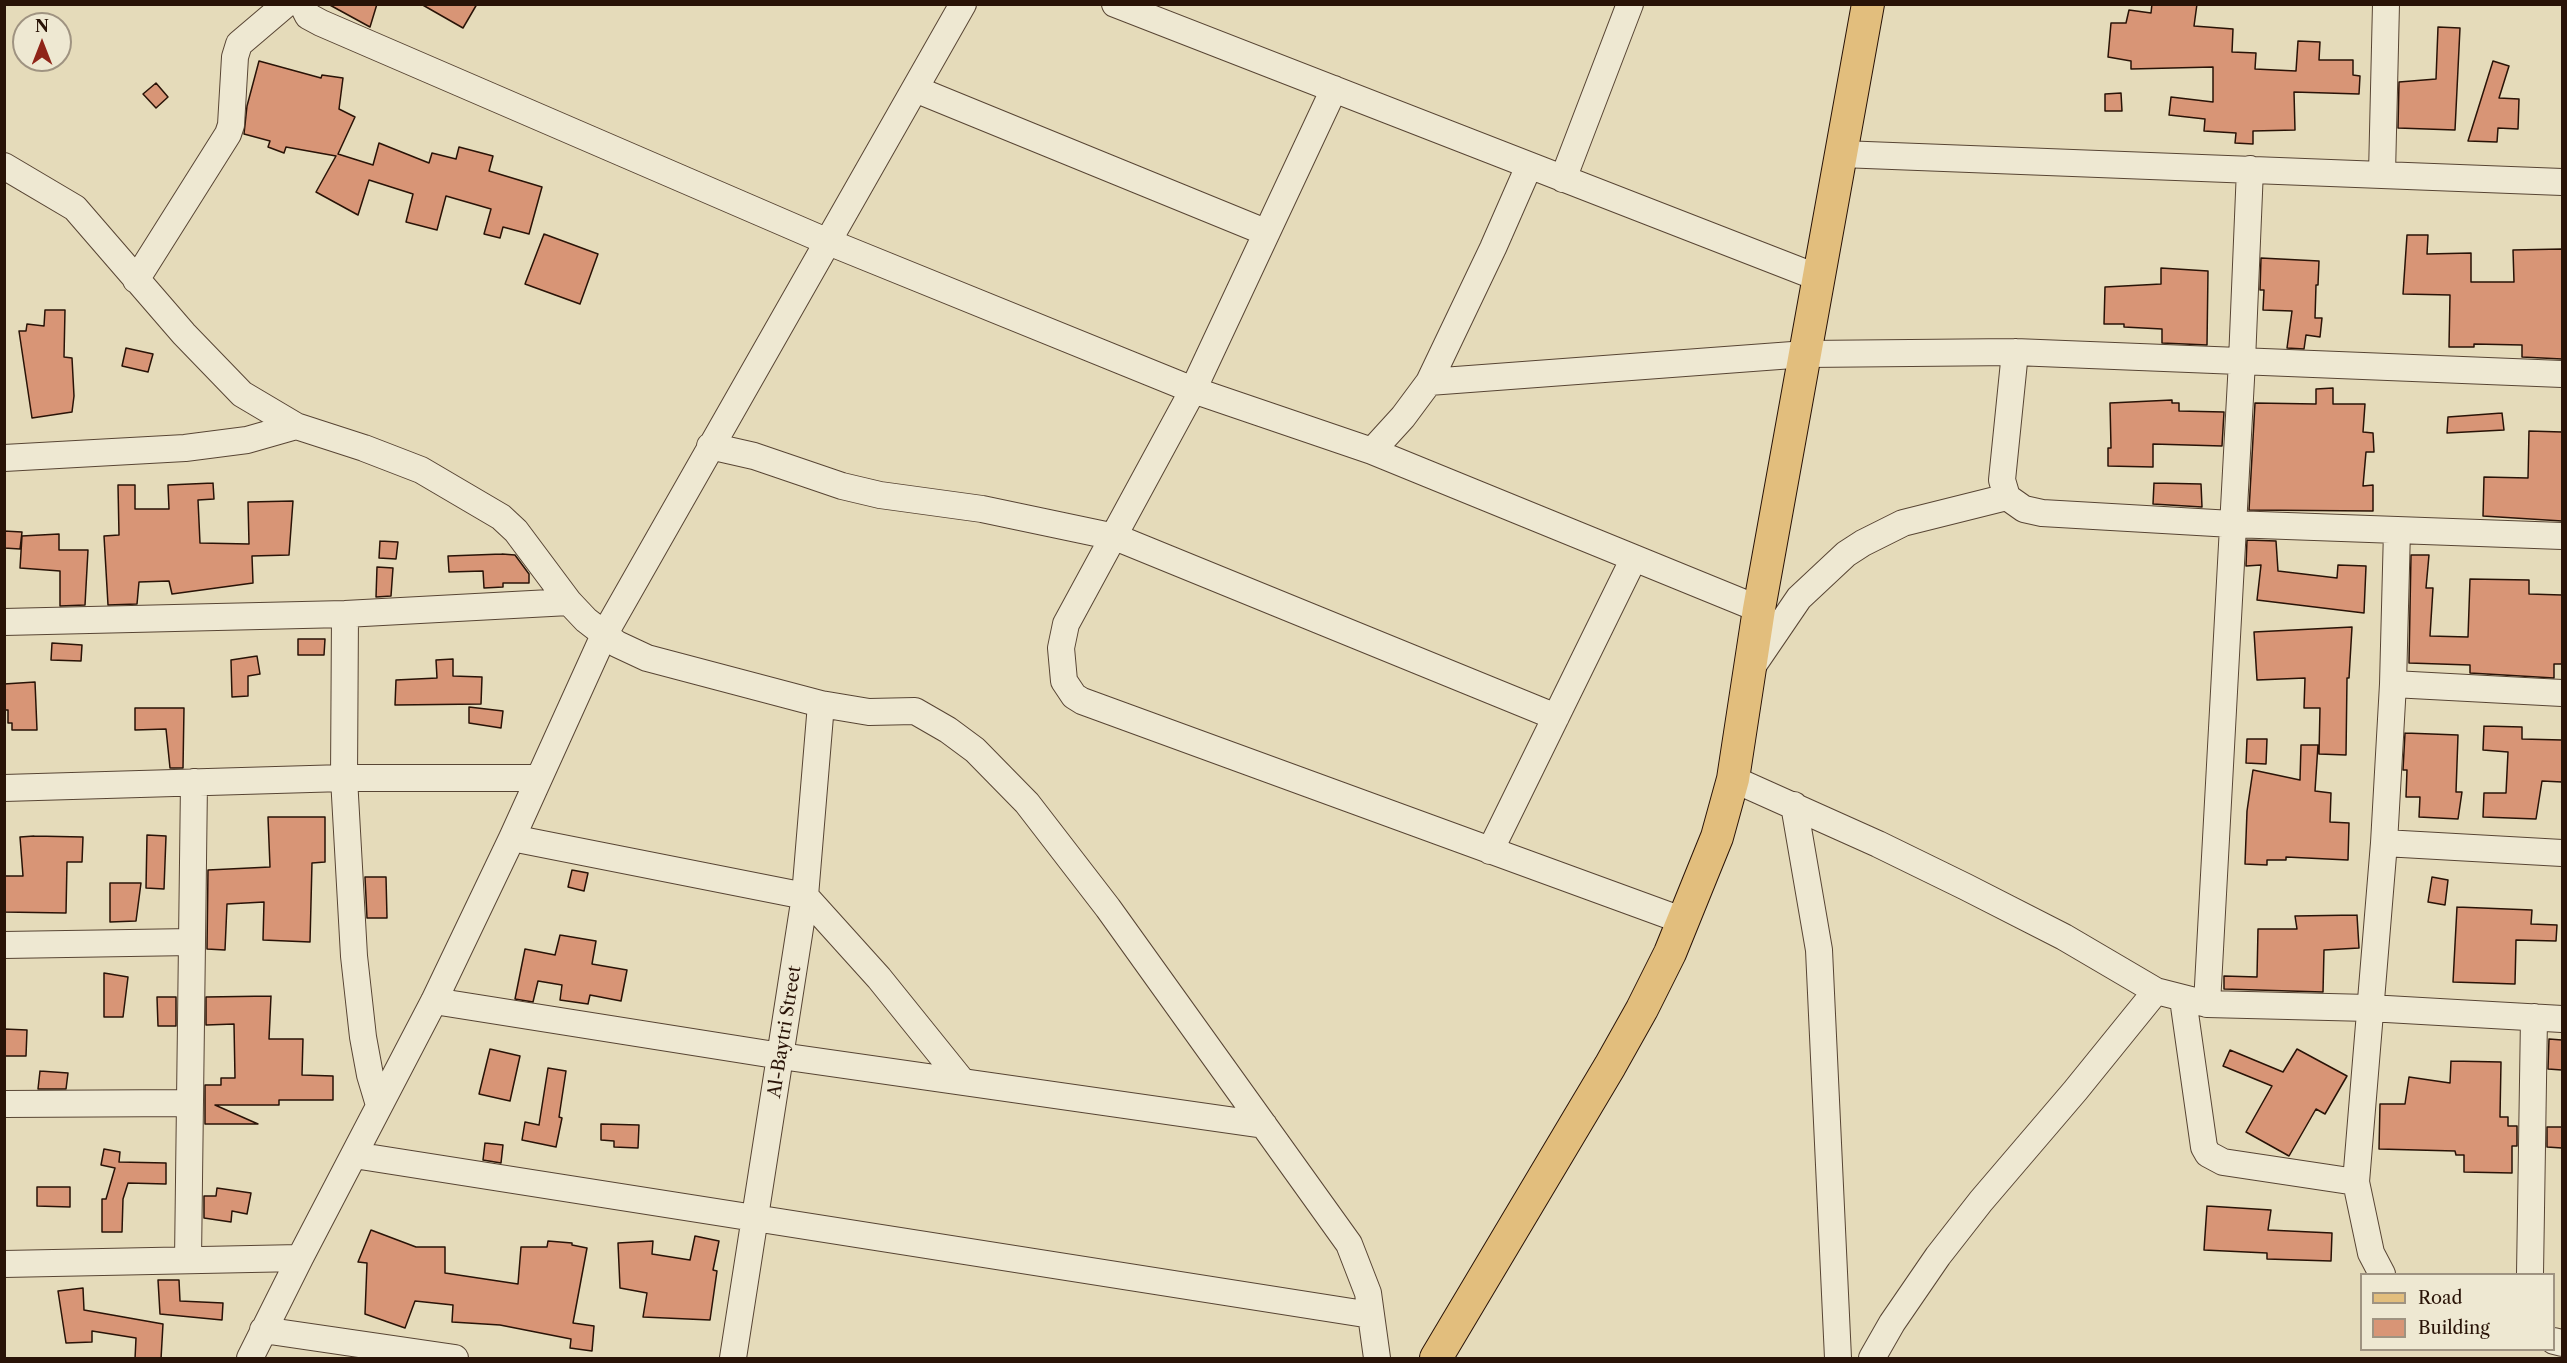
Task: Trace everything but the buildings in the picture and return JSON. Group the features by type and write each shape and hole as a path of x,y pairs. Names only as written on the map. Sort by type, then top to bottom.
{"main road":[{"path":"1436,1359 1610,1066 1661,972 1714,847 1733,779 1760,609 1868,4"}],"street":[{"path":"136,280 228,134 231,125 235,57 239,45 286,4"},
{"path":"302,4 308,16 321,23 826,241 1193,390 1372,451 1760,609"},
{"path":"250,1359 434,1001 512,838 604,635 826,241 963,4"},
{"path":"1115,4 1819,278"},
{"path":"1563,179 1630,4"},
{"path":"2382,174 2386,4"},
{"path":"915,89 1265,232"},
{"path":"1334,89 1265,232 1193,390 1063,631 1060,648 1064,681 1074,696 1490,852 1684,921"},
{"path":"1841,154 2250,168 2562,182"},
{"path":"4,166 75,208 136,280 242,394 296,426 421,470 489,508 510,524 569,602 604,635 631,652 646,658 821,704 869,712 912,710 948,730 975,750 1027,803 1108,908 1349,1244 1364,1278 1377,1359"},
{"path":"1372,451 1403,417 1429,382 1529,166"},
{"path":"2250,168 2232,524 2195,1001 2204,1146 2208,1154 2223,1162 2356,1182"},
{"path":"1429,382 1806,354 2015,352 2562,374"},
{"path":"2015,352 2002,474 2003,488 2007,497 2024,509 2042,513 2232,524 2562,536"},
{"path":"4,458 185,448 247,440 296,426"},
{"path":"710,446 754,456 842,486 880,495 982,509 1115,537 1556,717"},
{"path":"1750,669 1799,598 1837,562 1863,543 1903,523 2007,497"},
{"path":"2381,1273 2371,1253 2356,1182 2384,843 2394,684 2397,530"},
{"path":"1490,852 1634,558"},
{"path":"4,622 345,614 569,602"},
{"path":"345,614 344,778 358,1001 370,1075 379,1105"},
{"path":"2394,684 2562,693"},
{"name":"Al-Baytri Street","path":"733,1359 805,896 821,704"},
{"path":"4,788 344,778 538,778"},
{"path":"1733,779 1878,844 2054,932 2156,991 2195,1001 2562,1019"},
{"path":"188,1260 194,782"},
{"path":"1794,805 1820,950 1838,1359"},
{"path":"512,838 805,896 879,978 962,1081"},
{"path":"2384,843 2562,853"},
{"path":"4,945 192,942"},
{"path":"1872,1359 1892,1323 1945,1246 2156,991"},
{"path":"434,1001 781,1056 1264,1125"},
{"path":"2530,1273 2534,1017"},
{"path":"4,1104 190,1103"},
{"path":"354,1155 1371,1315"},
{"path":"4,1264 300,1258"},
{"path":"263,1330 455,1359"}]}
